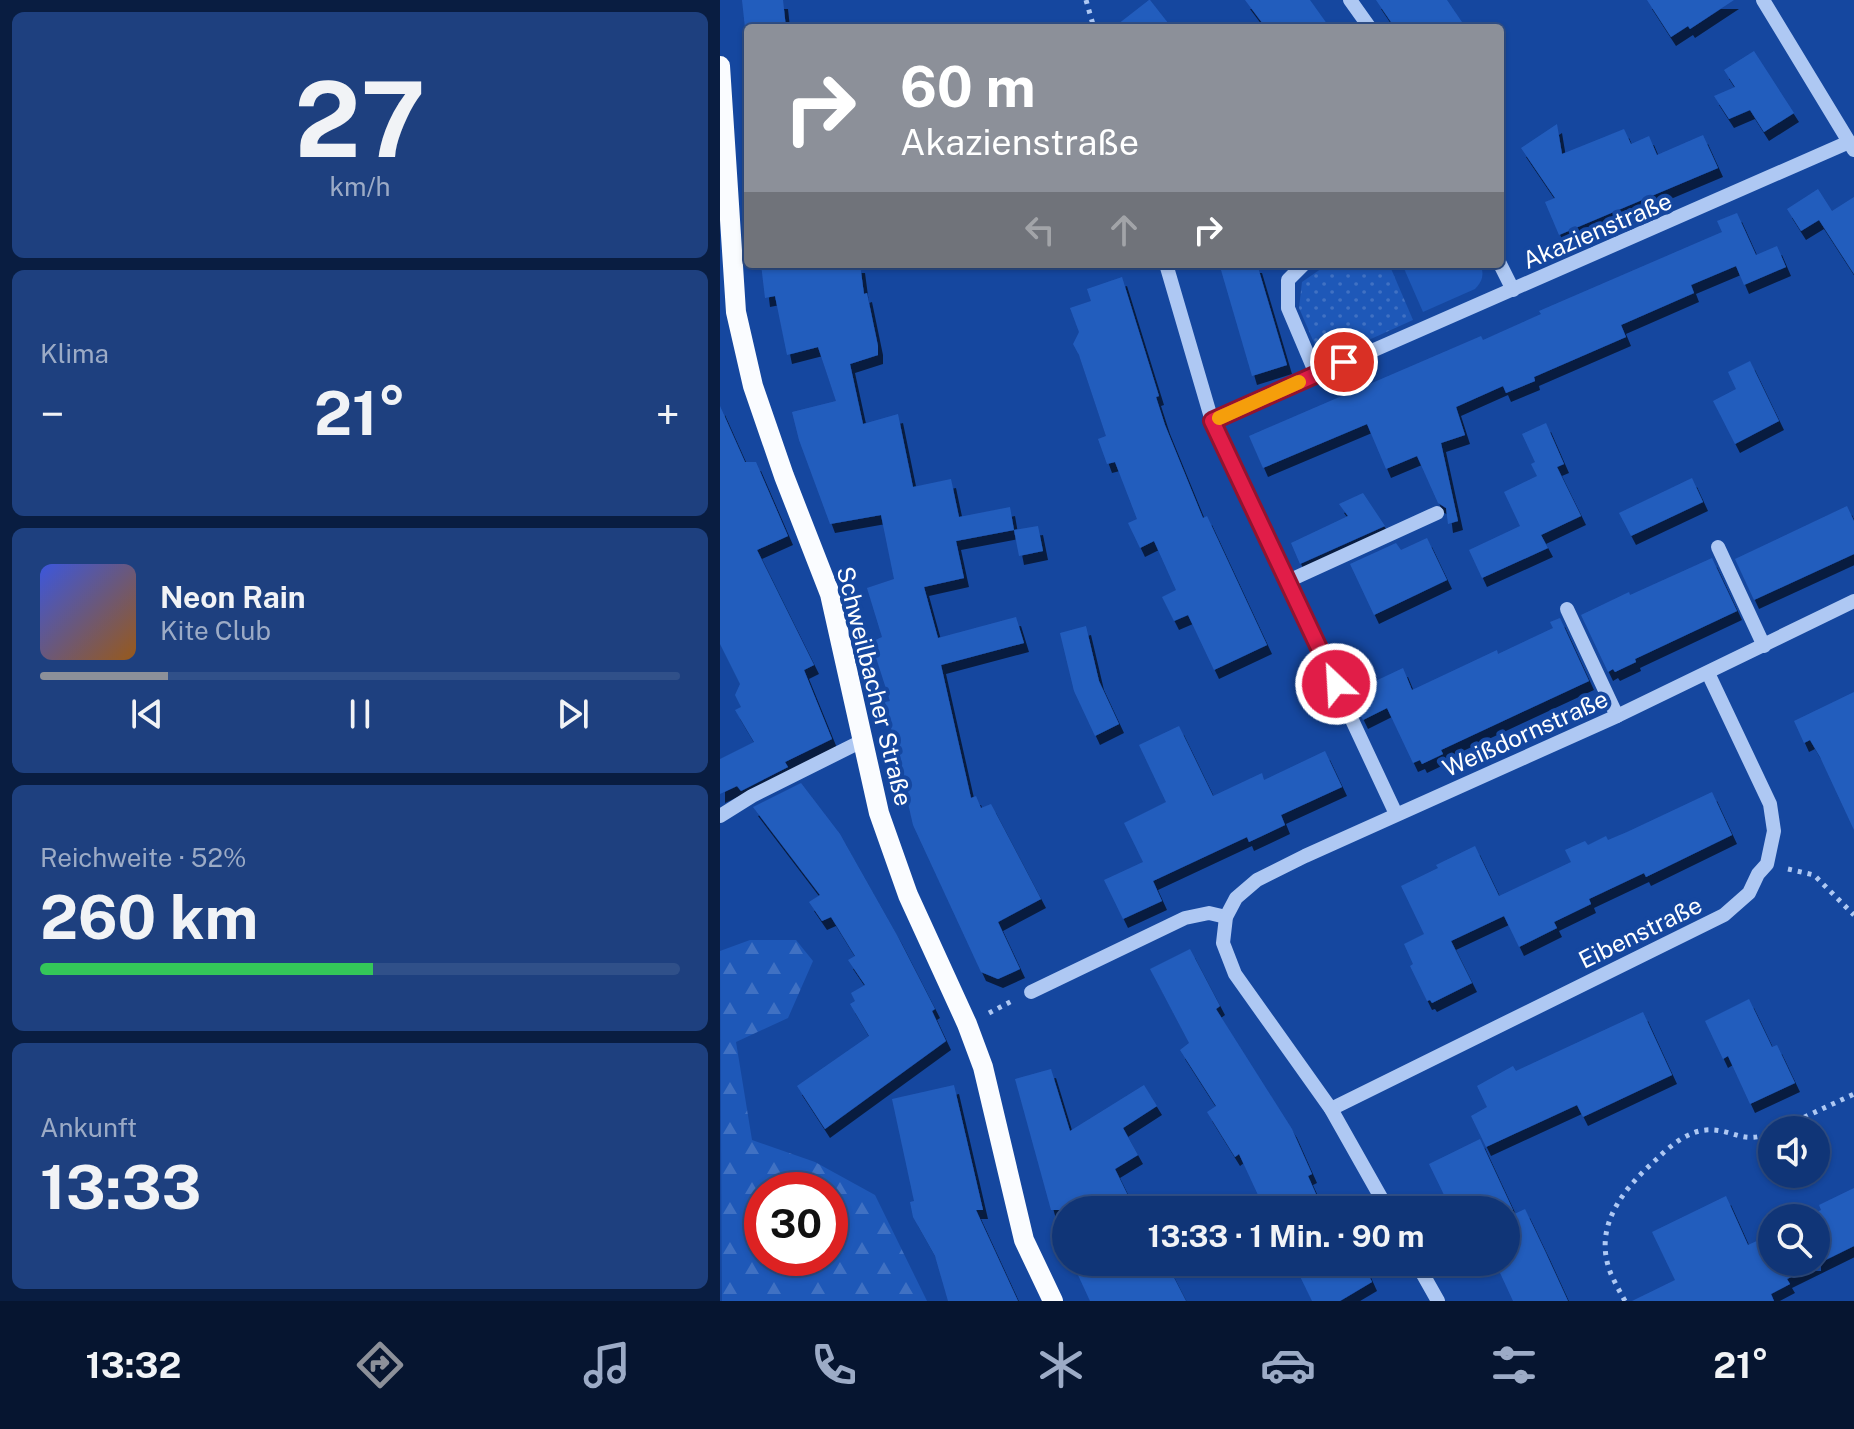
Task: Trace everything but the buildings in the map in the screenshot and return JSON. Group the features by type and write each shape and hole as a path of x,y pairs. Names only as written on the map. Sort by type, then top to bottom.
{"main road":[{"name":"Schweilbacher Straße","path":"720,66 736,312 753,386 830,594 879,813 908,895 967,1024 983,1067 1024,1240 1053,1301"}],"street":[{"path":"1350,0 1367,24"},
{"path":"1763,0 1851,146"},
{"name":"Akazienstraße","path":"1212,421 1851,146"},
{"path":"1167,268 1212,421 1396,814"},
{"path":"1300,268 1288,280 1288,308 1316,374"},
{"path":"1502,268 1513,290"},
{"path":"1288,581 1437,513"},
{"path":"1718,547 1764,646"},
{"name":"Weißdornstraße","path":"1226,917 1236,898 1257,880 1396,814 1617,716 1854,601"},
{"path":"1567,609 1617,716"},
{"name":"Eibenstraße","path":"1331,1109 1724,915 1749,893 1767,864 1774,831 1770,804 1708,673"},
{"path":"720,816 752,796 862,741"},
{"path":"1031,992 1185,918 1209,913 1226,917 1223,943 1235,974 1331,1109 1380,1196"},
{"path":"1424,1276 1438,1301"}],"path":[{"path":"1086,0 1093,24"},
{"path":"1767,864 1814,875 1854,915"},
{"path":"967,1024 1031,992"},
{"path":"1806,1116 1854,1094"},
{"path":"1625,1301 1609,1271 1606,1244 1608,1222 1629,1184 1674,1142 1705,1130 1758,1139"}],"green space":[{"path":"1322,268 1391,268 1413,320 1322,361 1299,308 1302,282"},
{"path":"1404,268 1481,268 1482,278 1475,289 1423,312"},
{"path":"750,940 796,940 813,961 788,1018 736,1042 752,1140 815,1162 833,1172 744,1172 744,1276 848,1276 848,1180 875,1195 927,1301 722,1301 720,951"}],"slow traffic":[{"path":"1219,418 1299,382"}],"route":[{"path":"1336,684 1212,421 1344,362"}]}
